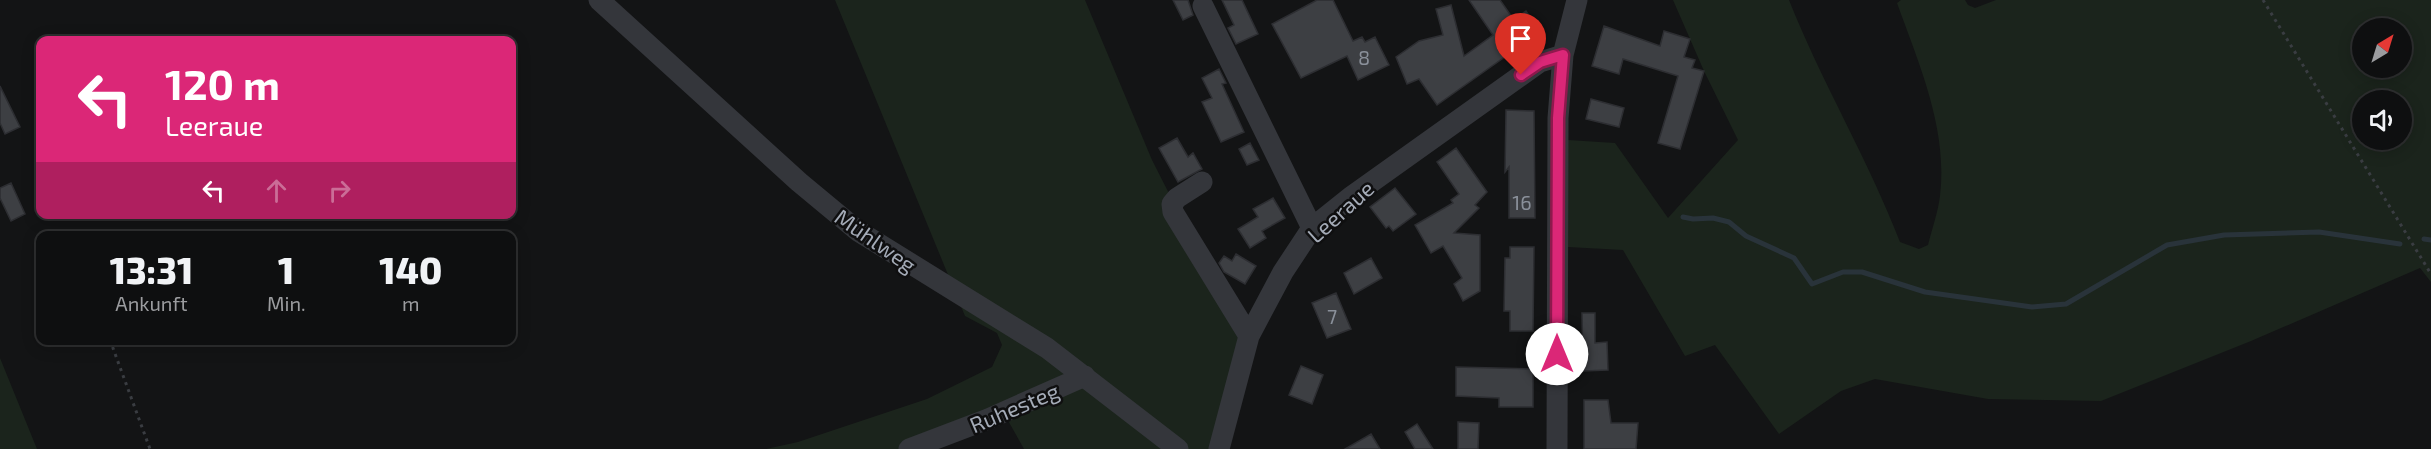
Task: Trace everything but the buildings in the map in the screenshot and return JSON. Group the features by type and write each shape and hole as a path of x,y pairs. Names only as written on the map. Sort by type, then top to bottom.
{"street":[{"name":"Mühlweg","path":"599,0 799,182 858,231 1047,348 1178,449"},
{"path":"1557,449 1558,118 1563,55 1577,0"},
{"path":"1203,6 1312,228"},
{"name":"Leeraue","path":"1219,449 1249,336 1283,272 1312,228 1352,196 1540,62 1563,55"},
{"path":"1202,182 1177,198 1172,204 1173,212 1249,336"},
{"name":"Ruhesteg","path":"909,449 988,419 1085,376"}],"path":[{"path":"2263,0 2431,274"},
{"path":"112,345 150,449"}],"shaded area":[{"path":"835,0 1085,0 1152,160 1243,339 1210,449 1024,449 1006,417 928,449 766,449 798,442 927,399 992,367 1002,345 997,333 965,316"},
{"path":"1673,0 1789,0 1900,242 1919,249 1928,245 1938,208 1941,171 1940,146 1930,97 1897,3 1901,0 1965,0 1968,5 1975,8 1996,0 2431,0 2431,282 2420,268 2251,341 2101,401 1988,399 1875,379 1841,391 1779,434 1715,345 1685,356 1623,250 1568,247 1568,140 1615,143 1668,218 1738,140"},
{"path":"0,358 37,449 0,449"}],"waterway":[{"path":"1683,217 1713,218 1729,222 1746,236 1794,258 1812,284 1843,272 1862,272 1925,292 2032,307 2066,304 2167,245 2224,235 2319,232 2400,244"},
{"path":"2424,239 2431,240"}],"route":[{"path":"1521,75 1540,62 1563,55 1558,118 1557,354"}]}
